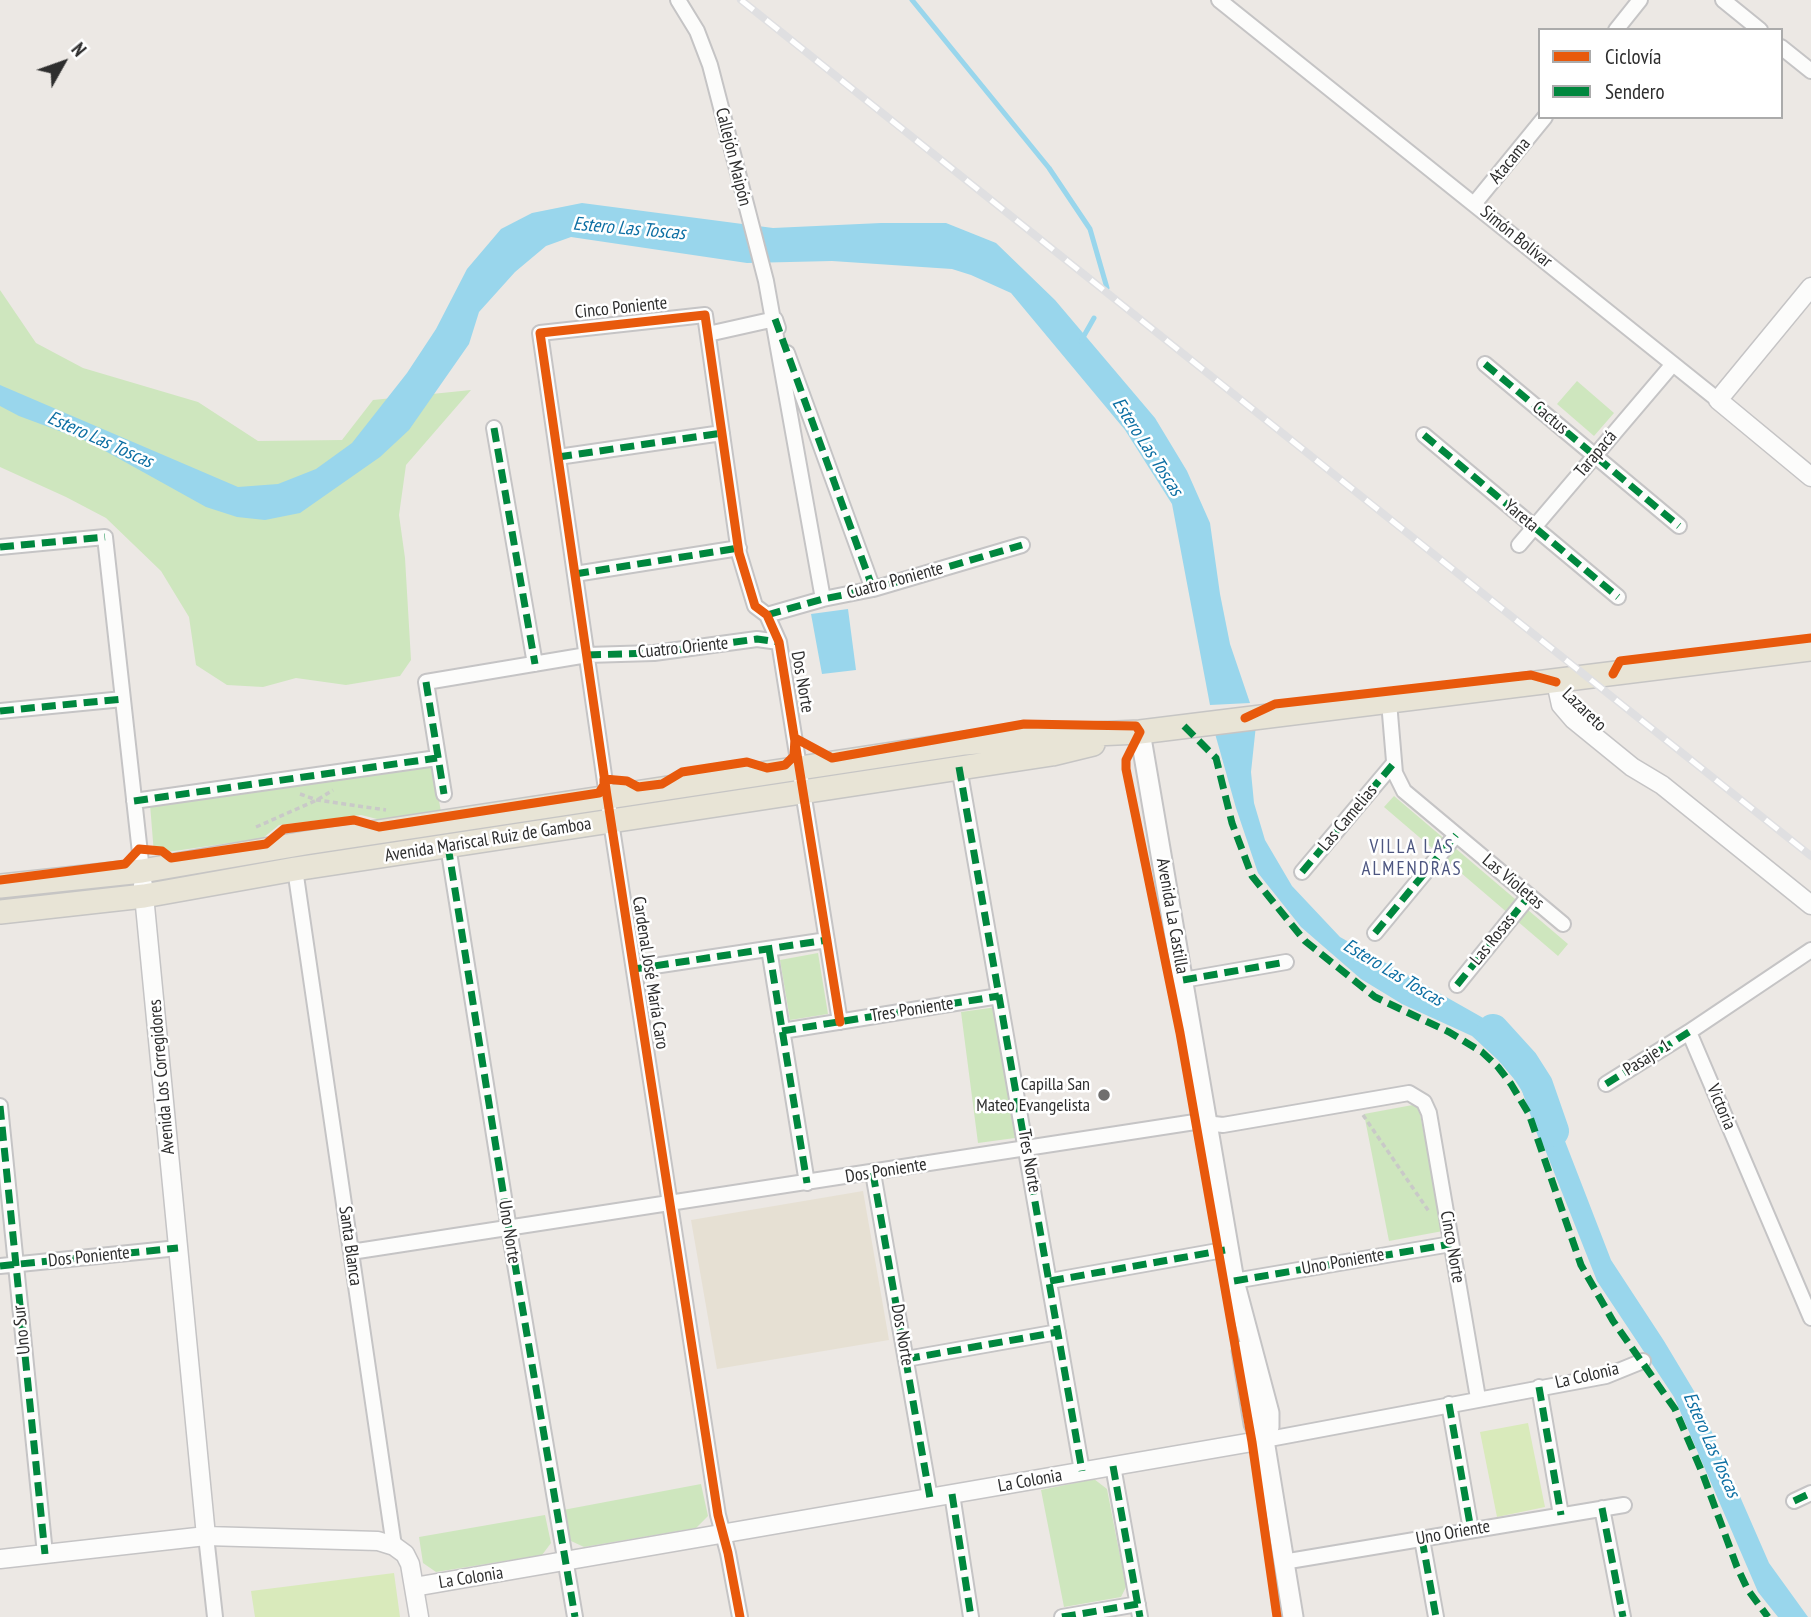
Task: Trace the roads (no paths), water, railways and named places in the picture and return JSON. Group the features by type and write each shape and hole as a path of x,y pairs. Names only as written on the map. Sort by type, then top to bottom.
{"main road":[{"name":"Avenida Mariscal Ruiz de Gamboa","path":"0,886 142,871 305,842 965,743 1140,732 1811,649"},
{"name":"Avenida Mariscal Ruiz de Gamboa","path":"0,912 144,896 295,869 1052,754 1140,732"},
{"name":"Avenida La Castilla","path":"1140,732 1239,1307 1240,1340 1253,1418 1264,1440 1293,1617"}],"street":[{"name":"Callejón Maipón","path":"678,0 689,15 705,48 766,281 775,319 823,599"},
{"path":"1618,28 1640,0"},
{"path":"1723,0 1758,28"},
{"name":"Simón Bolívar","path":"1227,2 1811,477"},
{"path":"1783,49 1811,71"},
{"name":"Atacama","path":"1475,204 1543,119"},
{"path":"1718,400 1811,287"},
{"name":"Cinco Poniente","path":"540,332 705,315"},
{"name":"Dos Norte","path":"705,315 738,548 755,606 767,615 779,642 840,1022"},
{"name":"Callejón Maipón","path":"775,319 873,589"},
{"path":"708,334 775,319"},
{"name":"Cardenal José María Caro","path":"540,332 670,1205 723,1535 740,1617"},
{"name":"Tarapacá","path":"1518,545 1673,363"},
{"name":"Cactus","path":"1485,365 1679,526"},
{"path":"494,428 536,664"},
{"path":"558,457 722,433"},
{"name":"Yareta","path":"1424,435 1618,597"},
{"name":"Avenida Los Corregidores","path":"0,547 105,537 142,871 215,1617"},
{"name":"Cuatro Poniente","path":"767,615 823,599 873,589 1022,545"},
{"path":"575,574 738,548"},
{"name":"Cuatro Oriente","path":"587,655 654,653 757,639 779,642"},
{"path":"444,794 426,682 587,655"},
{"name":"Lazareto","path":"1556,682 1578,707 1642,762 1662,785 1811,905"},
{"path":"0,711 123,699"},
{"name":"Las Violetas","path":"1389,702 1395,773 1404,791 1563,924"},
{"path":"134,801 437,758"},
{"name":"Las Camelias","path":"1302,872 1394,763"},
{"name":"Tres Norte","path":"959,767 1082,1472"},
{"path":"1375,933 1457,835"},
{"name":"Uno Norte","path":"448,846 575,1617"},
{"name":"Santa Blanca","path":"295,869 394,1546 405,1554 410,1564 419,1617"},
{"name":"Las Rosas","path":"1457,985 1530,896"},
{"path":"634,969 827,940"},
{"path":"769,949 807,1183"},
{"path":"1689,1032 1811,950"},
{"path":"1183,980 1286,962"},
{"name":"Tres Poniente","path":"782,1031 999,996"},
{"name":"Pasaje 1","path":"1606,1084 1689,1032"},
{"name":"Victoria","path":"1689,1032 1811,1318"},
{"name":"Dos Poniente","path":"351,1252 670,1205 1195,1122 1223,1125 1409,1093 1420,1098"},
{"name":"Cinco Norte","path":"1420,1098 1429,1113 1478,1398"},
{"name":"Uno Sur","path":"0,1106 2,1154 16,1264 45,1554"},
{"name":"Dos Norte","path":"873,1172 930,1498"},
{"name":"Uno Poniente","path":"1234,1281 1451,1244"},
{"name":"Dos Poniente","path":"0,1266 178,1248"},
{"path":"1050,1281 1228,1249"},
{"path":"906,1359 1058,1332"},
{"name":"La Colonia","path":"414,1587 1264,1440 1606,1376 1643,1361"},
{"path":"1539,1387 1561,1515"},
{"path":"1449,1404 1471,1530"},
{"path":"1062,1617 1139,1610 1114,1466"},
{"path":"1794,1501 1811,1493"},
{"path":"952,1494 971,1617"},
{"name":"Uno Oriente","path":"1283,1562 1624,1505"},
{"path":"1602,1508 1623,1617"},
{"path":"0,1559 206,1536 378,1541 394,1546"},
{"path":"1422,1539 1436,1617"}],"water":[{"path":"582,203 773,228 946,223 996,243 1055,300 1155,418 1187,471 1210,523 1230,644 1250,703 1210,705 1172,504 1125,430 1011,293 952,269 832,261 747,263 571,237 546,246 515,272 479,312 469,344 409,430 380,457 300,513 265,520 237,517 206,507 89,442 19,416 0,406 0,385 238,487 278,484 316,469 352,443 407,373 436,329 467,269 501,229 532,213"},
{"path":"848,609 856,670 822,674 811,614"},
{"path":"1256,725 1251,772 1254,803 1265,840 1292,886 1340,937 1485,1019 1512,1047 1558,1123 1611,1260 1694,1391 1769,1563 1808,1617 1778,1617 1758,1592 1674,1397 1597,1281 1520,1086 1498,1060 1472,1036 1402,1004 1361,979 1301,927 1258,873 1214,730"}],"waterway":[{"path":"912,0 1049,168 1090,229 1107,288"},
{"path":"1081,341 1094,318"},
{"name":"Estero Las Toscas","path":"1493,1030 1523,1063 1537,1085 1553,1131"}],"railway":[{"path":"741,0 1811,856"}],"place":[{"name":"Capilla San Mateo Evangelista","path":"1104,1095"}],"district":[{"name":"VILLA LAS ALMENDRAS","path":"1412,859"}]}
